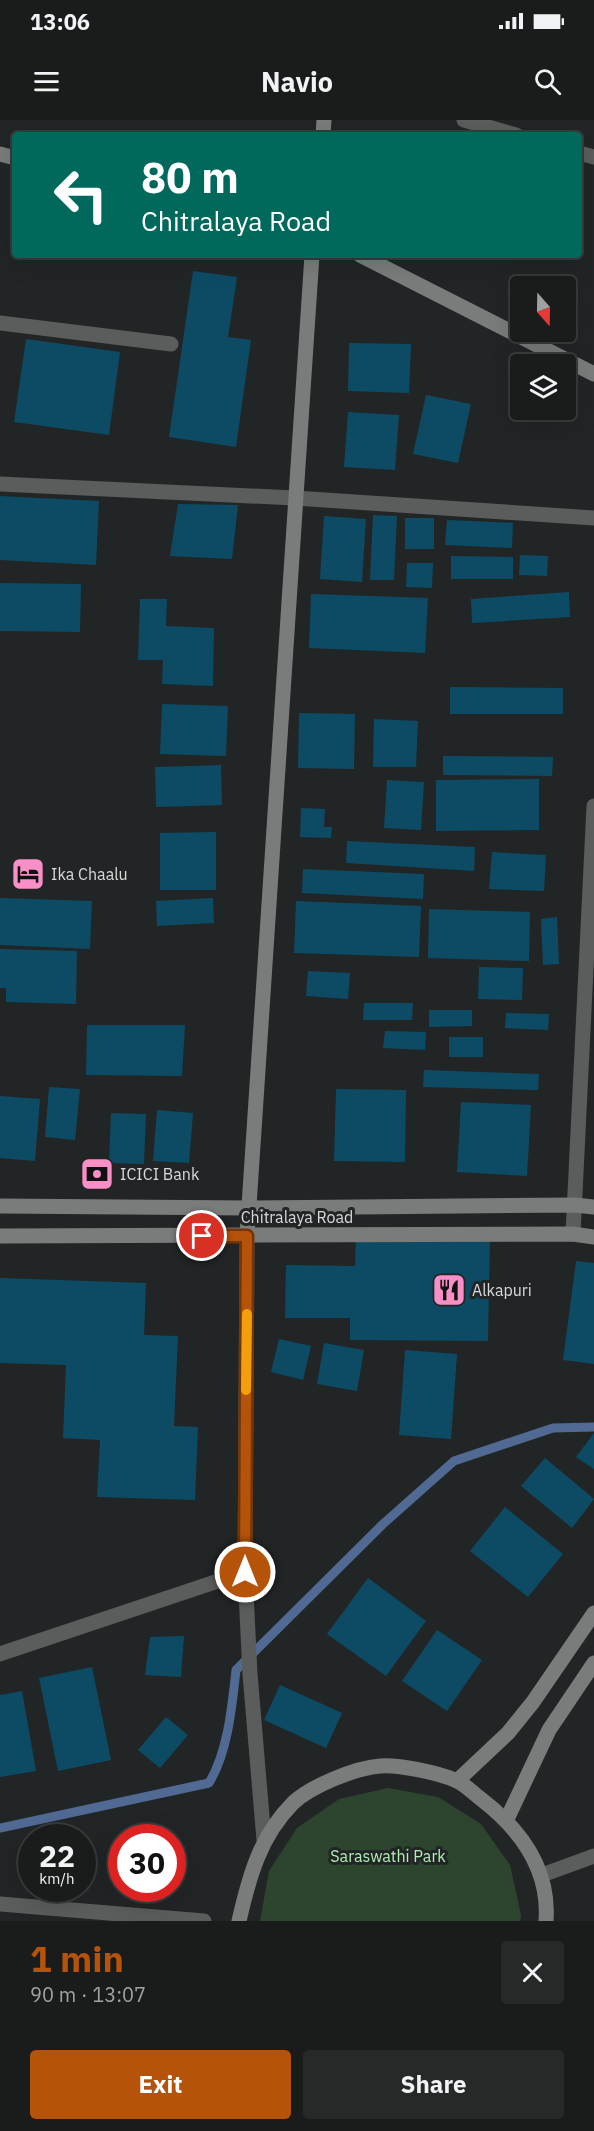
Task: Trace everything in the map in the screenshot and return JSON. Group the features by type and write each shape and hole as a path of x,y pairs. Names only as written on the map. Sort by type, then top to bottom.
{"main road":[{"path":"247,1236 312,258"},
{"path":"366,258 594,375"},
{"name":"Chitralaya Road","path":"0,1206 249,1208 575,1205 594,1207"},
{"name":"Chitralaya Road","path":"0,1236 573,1234 594,1237"},
{"path":"457,1781 508,1733 533,1702 594,1612"},
{"path":"507,1820 549,1730 594,1663"},
{"path":"239,1921 248,1881 264,1840 294,1802 332,1779 380,1765 457,1781 507,1820 519,1834 542,1875 546,1921"}],"street":[{"path":"464,120 506,132"},
{"path":"0,323 171,344"},
{"path":"0,484 295,498 594,518"},
{"path":"573,1234 594,806"},
{"path":"247,1236 245,1572 250,1674 264,1840"},
{"path":"0,1654 245,1572"},
{"path":"542,1875 594,1856"},
{"path":"0,1904 204,1921"}],"green space":[{"name":"Saraswathi Park","path":"388,1788 438,1797 481,1824 510,1865 521,1915 520,1921 260,1921 269,1871 297,1828 339,1799"}],"building":[{"path":"193,271 237,277 228,337 251,340 236,447 169,437"},
{"path":"26,339 120,352 109,435 14,422"},
{"path":"349,343 411,344 409,393 348,391"},
{"path":"426,395 471,404 458,463 413,454"},
{"path":"348,412 399,415 395,470 344,467"},
{"path":"0,496 99,501 96,565 0,560"},
{"path":"178,504 238,505 232,559 170,556"},
{"path":"373,515 397,516 394,580 370,580"},
{"path":"324,516 366,519 362,582 320,579"},
{"path":"405,518 434,518 434,549 405,549"},
{"path":"447,520 513,523 512,548 445,545"},
{"path":"520,555 548,556 547,576 519,575"},
{"path":"451,556 513,557 513,579 451,579"},
{"path":"407,563 433,563 432,588 406,587"},
{"path":"0,583 81,584 80,632 0,631"},
{"path":"569,592 570,617 472,623 471,599"},
{"path":"311,594 428,598 425,653 309,648"},
{"path":"140,599 167,599 166,626 214,628 213,686 162,684 163,660 138,660"},
{"path":"450,687 563,688 563,714 450,714"},
{"path":"162,704 228,706 226,756 160,754"},
{"path":"299,713 355,714 354,769 298,768"},
{"path":"374,719 418,721 416,767 373,767"},
{"path":"443,756 553,757 552,776 443,775"},
{"path":"221,765 222,805 156,807 155,767"},
{"path":"539,779 539,830 436,831 436,780"},
{"path":"387,780 424,782 421,830 384,828"},
{"path":"301,808 325,809 324,827 332,827 331,838 300,837"},
{"path":"216,832 216,890 160,890 160,833"},
{"path":"347,841 475,847 474,871 346,863"},
{"path":"492,852 546,855 544,891 489,889"},
{"path":"303,869 424,874 423,899 302,893"},
{"path":"0,898 92,901 90,949 0,945"},
{"path":"213,898 214,923 157,926 156,901"},
{"path":"296,901 421,906 419,957 294,953"},
{"path":"429,909 530,912 529,961 428,958"},
{"path":"557,917 559,964 543,965 541,919"},
{"path":"0,949 77,951 76,1004 6,1002 6,988 0,988"},
{"path":"479,967 523,968 522,1000 478,999"},
{"path":"308,971 350,973 348,999 306,996"},
{"path":"364,1003 413,1003 412,1020 363,1020"},
{"path":"429,1010 472,1010 472,1026 429,1027"},
{"path":"506,1013 549,1014 548,1030 505,1028"},
{"path":"87,1025 185,1025 182,1076 86,1075"},
{"path":"385,1031 426,1032 425,1050 383,1048"},
{"path":"449,1037 483,1037 483,1057 449,1057"},
{"path":"424,1070 539,1074 538,1090 423,1087"},
{"path":"49,1087 80,1089 75,1140 45,1137"},
{"path":"336,1089 406,1090 405,1162 334,1161"},
{"path":"0,1096 40,1099 35,1161 0,1158"},
{"path":"461,1102 531,1105 527,1176 457,1172"},
{"path":"157,1110 193,1113 189,1163 153,1161"},
{"path":"111,1113 146,1114 144,1164 109,1163"},
{"path":"356,1237 490,1238 488,1341 350,1340 350,1318 285,1318 286,1265 355,1266"},
{"path":"576,1261 594,1263 594,1364 563,1360"},
{"path":"0,1278 146,1283 144,1335 178,1336 174,1426 198,1427 195,1500 97,1497 100,1440 63,1438 66,1365 0,1363"},
{"path":"279,1339 311,1346 303,1380 271,1372"},
{"path":"324,1343 364,1350 357,1391 317,1384"},
{"path":"405,1350 457,1354 451,1439 399,1435"},
{"path":"594,1433 594,1469 576,1457"},
{"path":"545,1458 594,1499 572,1528 521,1486"},
{"path":"505,1507 563,1554 528,1597 470,1551"},
{"path":"368,1578 426,1621 386,1676 327,1634"},
{"path":"437,1630 482,1660 447,1711 402,1681"},
{"path":"184,1636 181,1677 145,1675 150,1637"},
{"path":"92,1667 111,1760 58,1771 39,1678"},
{"path":"280,1685 342,1713 326,1748 264,1720"},
{"path":"22,1691 36,1771 0,1777 0,1695"},
{"path":"166,1717 188,1735 160,1768 138,1750"}],"waterway":[{"path":"0,1828 209,1783 225,1743 236,1670 383,1524 454,1461 553,1428 594,1427"}],"slow traffic":[{"path":"246,1390 247,1314"}],"place":[{"name":"Ika Chaalu","path":"28,874"},
{"name":"ICICI Bank","path":"97,1174"},
{"name":"Alkapuri","path":"449,1290"}],"route":[{"path":"202,1236 247,1236 245,1572"}]}
